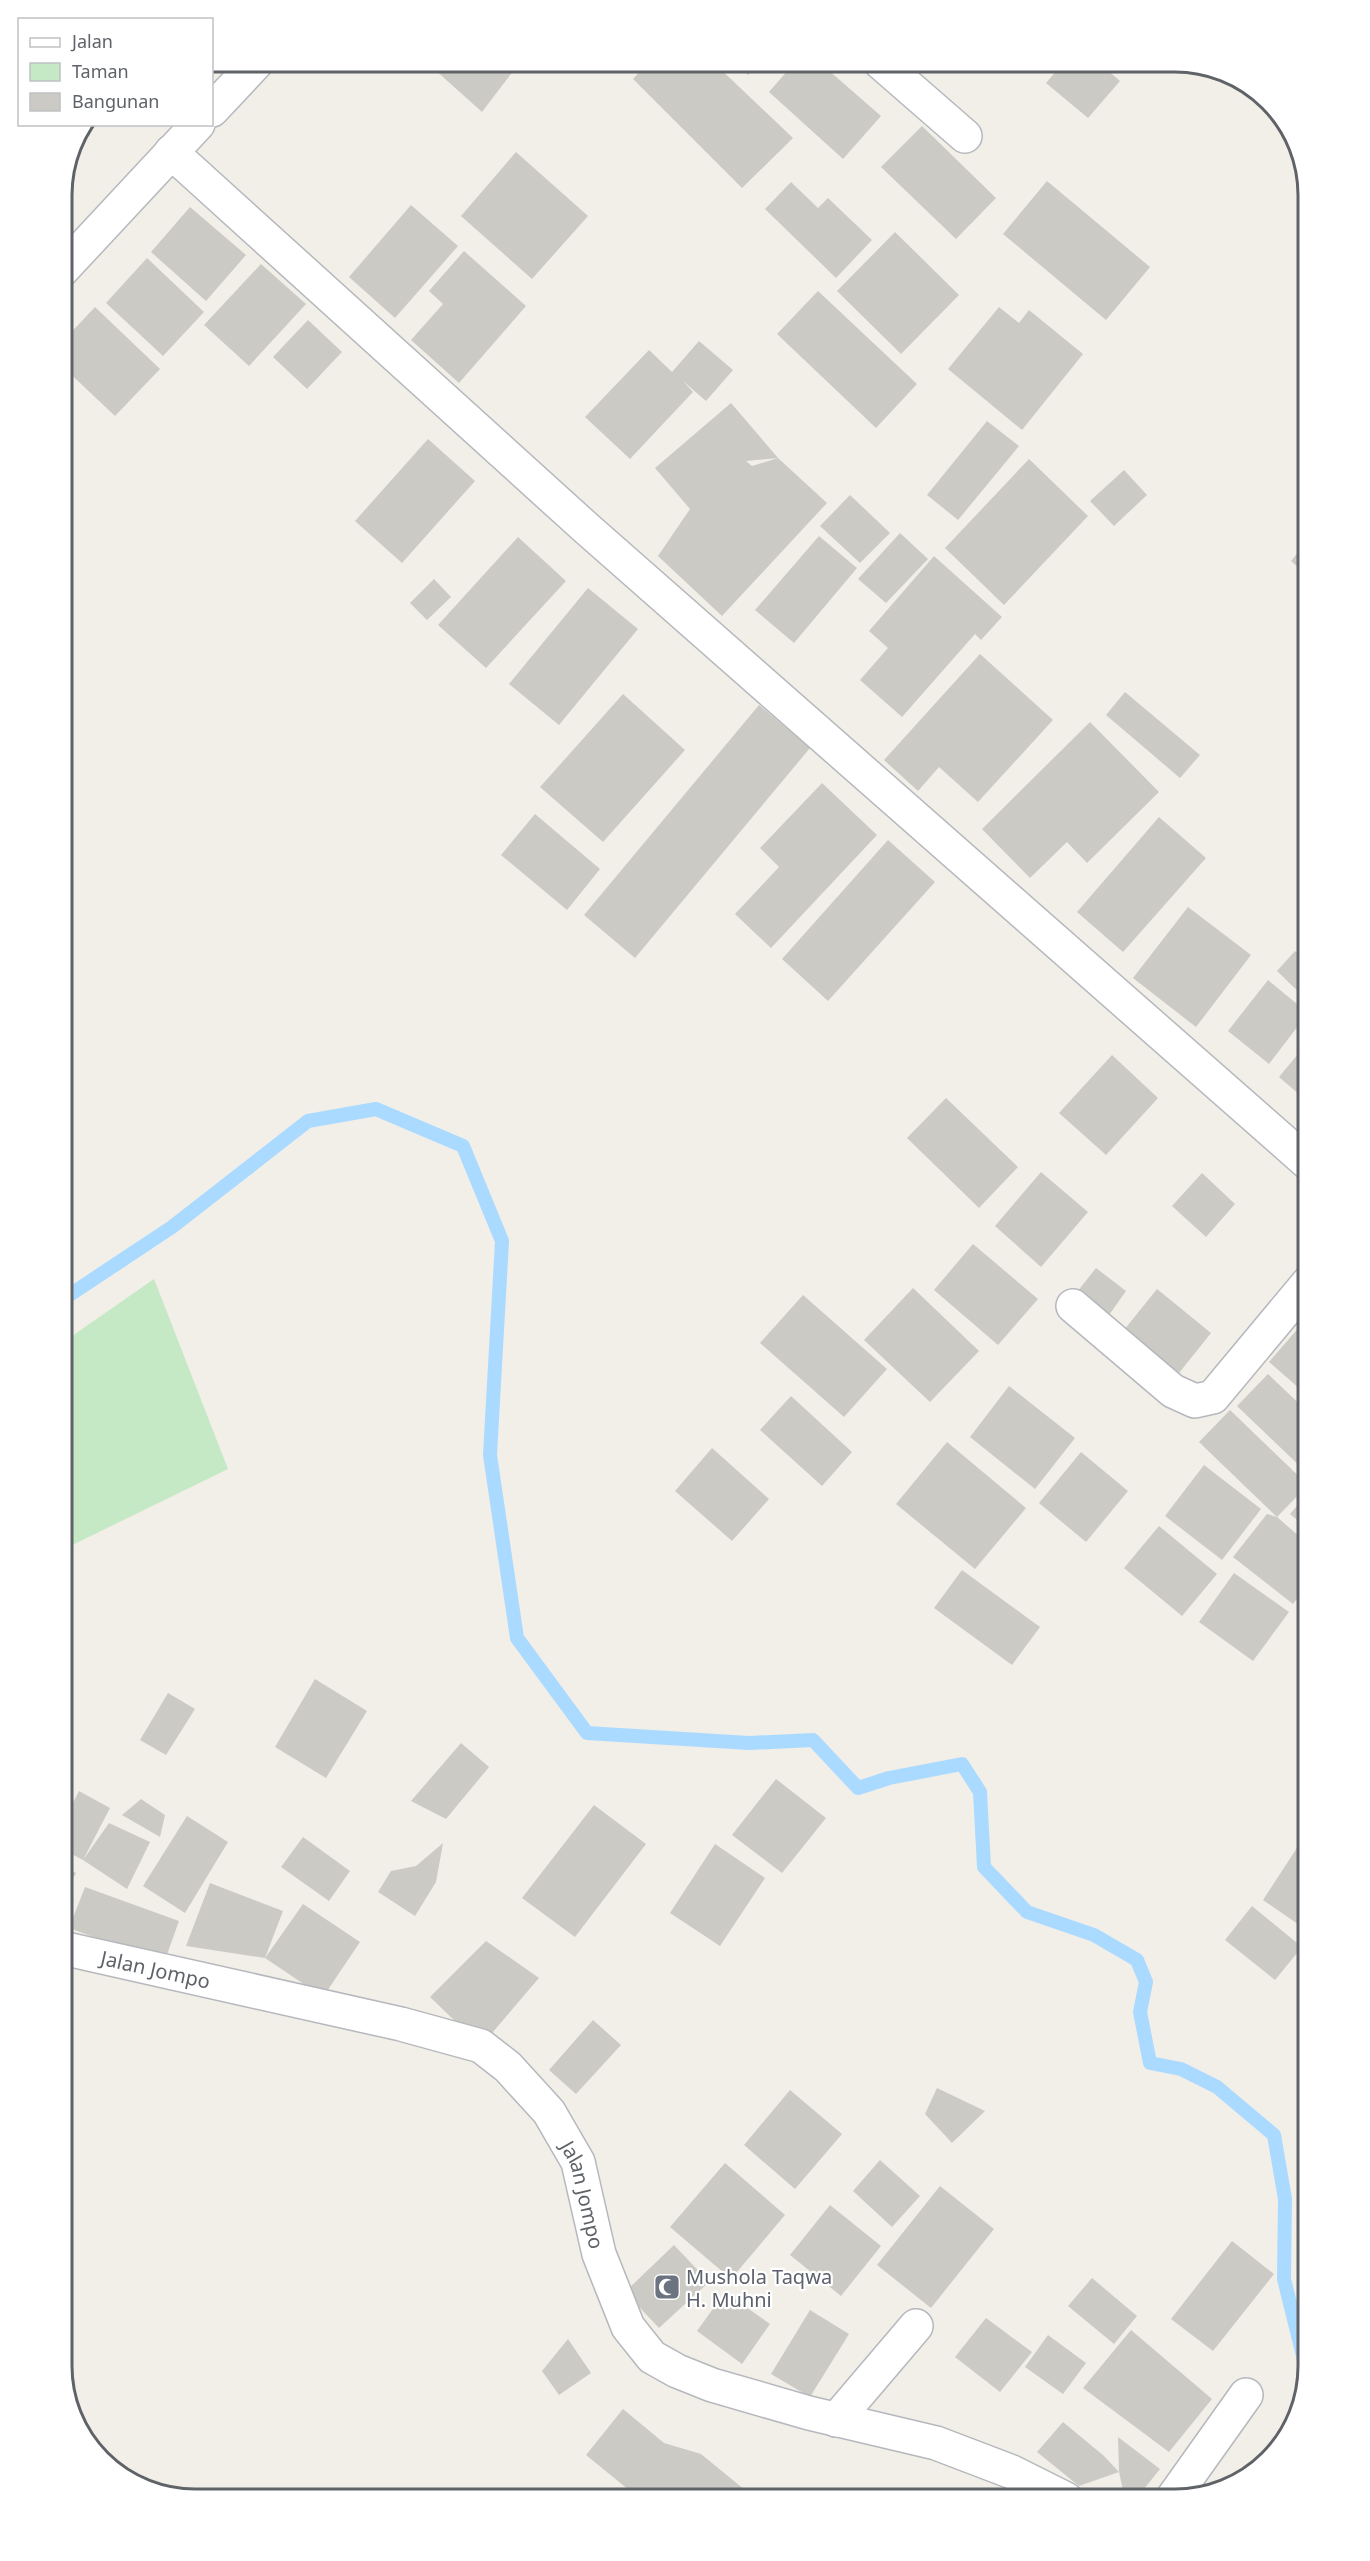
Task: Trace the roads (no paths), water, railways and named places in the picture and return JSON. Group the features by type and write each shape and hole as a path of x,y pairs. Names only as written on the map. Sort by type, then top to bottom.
{"street":[{"path":"213,109 248,72"},
{"path":"891,72 965,136"},
{"path":"72,259 196,126"},
{"path":"171,152 602,542 1298,1154"},
{"path":"1073,1306 1173,1390 1195,1401 1213,1397 1298,1295"},
{"name":"Jalan Jompo","path":"72,1950 400,2024 481,2046 508,2067 549,2112 578,2162 599,2254 628,2327 652,2357 677,2372 712,2385 836,2420 936,2443 1012,2472 1046,2489"},
{"path":"836,2420 916,2326"},
{"path":"1179,2489 1246,2395"}],"waterway":[{"path":"72,1293 172,1227 308,1121 376,1109 463,1146 502,1241 490,1455 517,1638 587,1733 749,1743 813,1740 858,1788 889,1778 962,1764 980,1792 984,1867 1027,1912 1094,1935 1137,1960 1146,1982 1140,2012 1150,2063 1181,2069 1217,2087 1274,2135 1285,2199 1284,2279 1298,2336"}],"place":[{"name":"Mushola Taqwa H. Muhni","path":"667,2287"}]}
